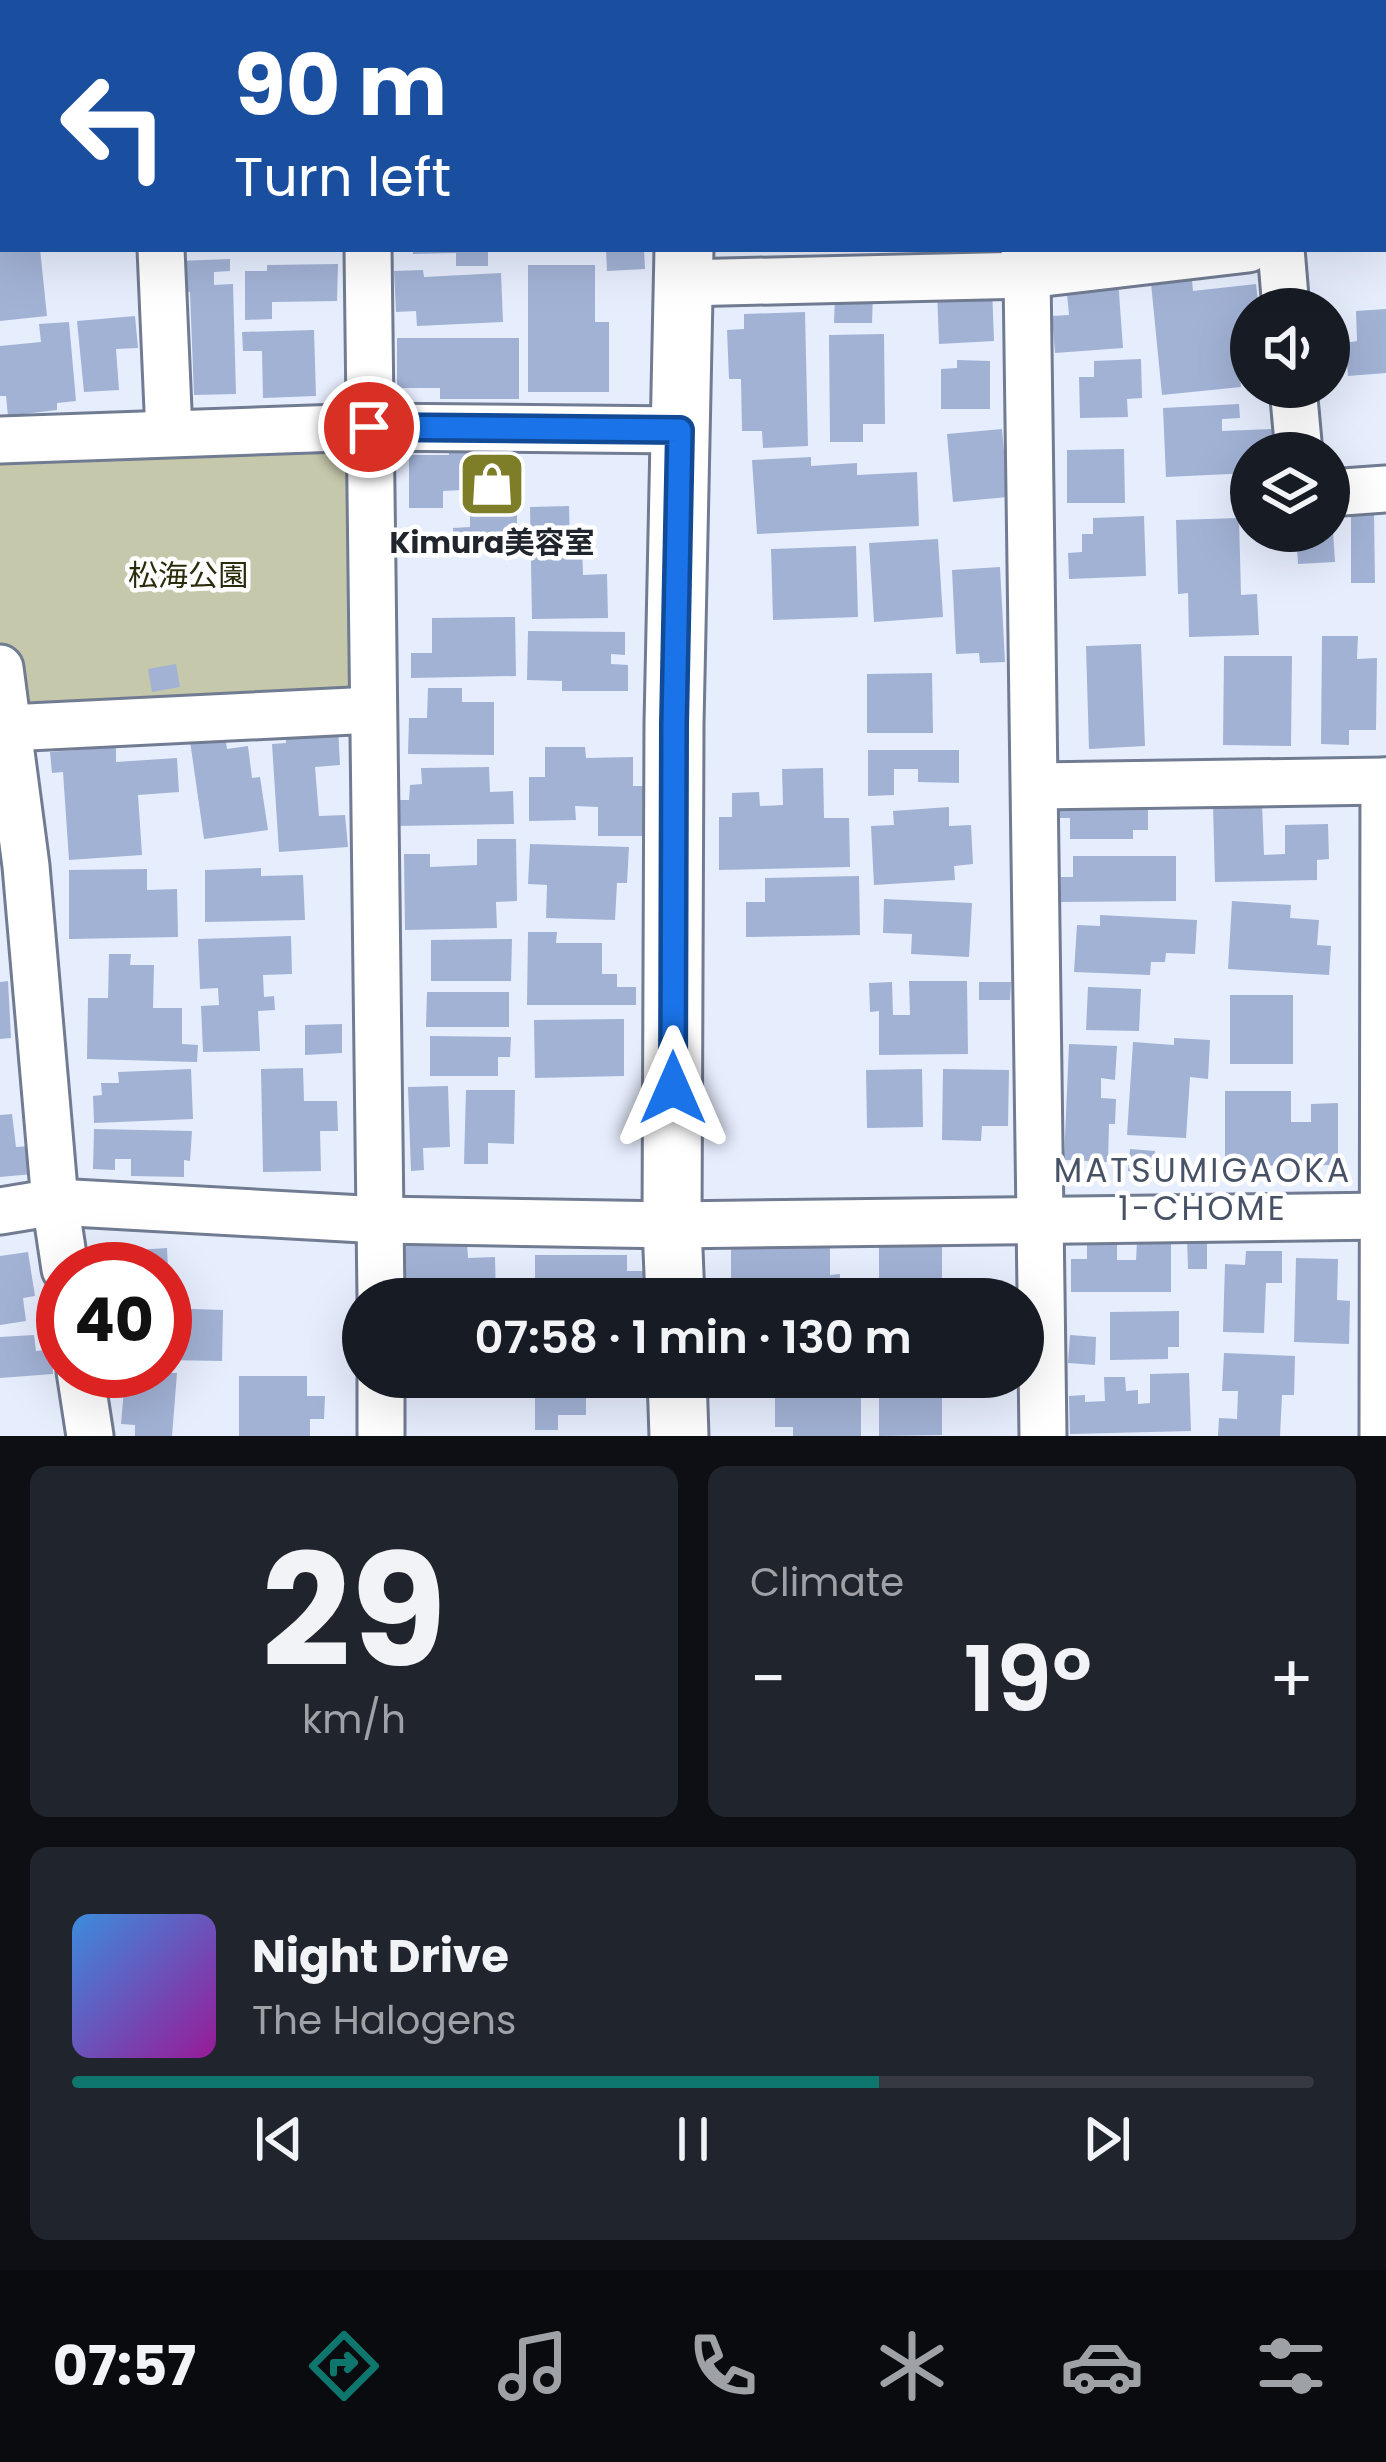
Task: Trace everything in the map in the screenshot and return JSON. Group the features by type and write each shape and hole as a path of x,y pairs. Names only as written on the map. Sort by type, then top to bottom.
{"street":[{"path":"160,252 169,433"},
{"path":"368,252 381,1278"},
{"path":"674,1278 674,724 683,266 1026,262 1197,252"},
{"path":"1281,252 1284,288"},
{"path":"1026,262 1043,1436"},
{"path":"0,440 369,427 680,430"},
{"path":"1350,492 1386,489"},
{"path":"0,668 8,728 13,868 60,1242"},
{"path":"8,728 374,710"},
{"path":"1035,786 1385,781 1383,1436"},
{"path":"0,1211 55,1202 381,1220 673,1225 1384,1216"},
{"path":"84,1398 90,1436"},
{"path":"381,1398 381,1436"},
{"path":"678,1398 680,1436"}],"green space":[{"name":"松海公園","path":"369,427 373,710 8,728 0,668 0,440"}],"building":[{"path":"0,252 40,252 47,316 0,321"},
{"path":"488,252 488,266 456,266 456,253 413,254"},
{"path":"606,252 644,252 645,269 607,271"},
{"path":"230,259 230,271 214,272 214,285 233,284 236,394 194,395 190,292 179,292 178,261"},
{"path":"338,264 337,301 272,302 272,319 245,320 245,271 267,271 267,265"},
{"path":"528,265 595,265 595,322 609,322 609,392 528,392"},
{"path":"423,270 424,277 501,273 503,322 417,326 416,311 396,312 394,271"},
{"path":"1170,271 1171,282 1192,280 1193,291 1256,284 1256,288 1230,288 1230,388 1162,395 1150,273"},
{"path":"1118,279 1123,348 1055,353 1052,316 1069,315 1066,283"},
{"path":"992,288 994,341 939,344 937,290"},
{"path":"835,293 873,294 872,323 834,323"},
{"path":"1386,309 1386,373 1350,376 1350,342 1357,341 1356,311"},
{"path":"805,312 808,446 763,448 762,431 742,431 741,379 729,379 727,330 744,329 744,314"},
{"path":"135,316 138,348 116,349 119,390 84,392 77,321"},
{"path":"69,322 76,401 57,403 57,410 8,416 6,396 0,396 0,346 41,342 39,324"},
{"path":"314,330 316,396 263,398 262,351 243,351 242,332"},
{"path":"884,334 885,424 863,424 863,442 830,442 829,335"},
{"path":"397,338 519,338 519,399 440,399 440,388 397,388"},
{"path":"1141,359 1142,398 1127,399 1128,417 1080,418 1079,377 1094,377 1094,361"},
{"path":"957,360 990,361 990,409 941,409 941,369 957,368"},
{"path":"1230,404 1239,408 1240,418 1222,419 1222,431 1273,432 1230,432 1230,474 1166,477 1163,408"},
{"path":"1002,429 1008,497 953,502 947,434"},
{"path":"449,445 517,445 517,552 453,552 453,528 470,527 470,509 462,509 462,490 443,491 443,508 409,508 409,455 449,455"},
{"path":"1124,449 1125,503 1067,503 1067,450"},
{"path":"811,457 811,466 857,463 857,475 917,472 919,526 757,534 752,460"},
{"path":"569,506 570,545 582,545 583,575 607,574 608,618 532,619 530,507"},
{"path":"1374,514 1375,583 1351,583 1351,515"},
{"path":"1144,516 1146,576 1069,579 1068,553 1082,552 1082,534 1093,534 1093,518"},
{"path":"1230,518 1230,552 1240,552 1241,595 1257,594 1259,635 1189,637 1188,593 1178,594 1176,520"},
{"path":"938,539 943,617 874,622 869,543"},
{"path":"856,546 858,617 773,620 771,549"},
{"path":"1297,552 1334,552 1335,562 1298,564"},
{"path":"1000,567 1005,662 980,663 979,653 956,654 952,570"},
{"path":"515,617 516,676 411,678 411,653 432,653 432,618"},
{"path":"528,631 625,632 625,655 611,654 611,664 628,665 628,691 562,691 562,681 527,680"},
{"path":"1322,636 1358,636 1357,659 1377,658 1376,730 1349,730 1349,745 1321,744"},
{"path":"1141,644 1145,746 1089,749 1086,646"},
{"path":"1224,656 1292,656 1291,746 1223,745"},
{"path":"176,664 180,687 152,692 148,669"},
{"path":"932,673 933,733 867,733 867,674"},
{"path":"428,688 462,688 462,702 494,702 494,755 408,754 409,718 427,718"},
{"path":"338,726 340,765 315,767 319,816 345,815 348,847 279,852 272,744 286,743 285,729"},
{"path":"225,736 227,749 248,746 252,778 260,777 268,830 204,839 190,741"},
{"path":"116,747 116,762 177,758 179,792 138,795 142,855 69,860 63,772 52,773 50,752"},
{"path":"545,747 585,747 586,758 633,757 633,786 649,786 649,836 598,836 598,807 575,806 576,820 529,821 529,777 545,777"},
{"path":"868,750 959,750 959,783 918,782 918,769 894,769 894,795 868,796"},
{"path":"489,767 490,792 513,791 514,824 396,826 395,800 409,800 410,785 422,784 421,768"},
{"path":"823,768 824,818 849,818 850,867 719,870 719,817 732,817 732,793 759,792 760,806 783,805 782,769"},
{"path":"1058,796 1134,796 1134,810 1148,810 1148,830 1133,830 1133,839 1070,839 1070,818 1059,818"},
{"path":"1262,803 1264,855 1285,854 1285,825 1328,824 1329,859 1317,860 1317,880 1215,882 1213,805"},
{"path":"949,807 949,826 971,825 973,864 954,866 955,880 874,885 871,826 894,825 893,811"},
{"path":"477,839 516,839 517,901 496,902 497,928 405,930 404,854 430,854 430,867 477,865"},
{"path":"530,844 629,847 627,883 617,883 615,920 546,918 547,885 528,884"},
{"path":"1073,856 1176,856 1176,901 1061,902 1061,877 1073,877"},
{"path":"261,868 261,876 303,875 305,920 205,922 205,870"},
{"path":"147,869 147,890 177,889 178,937 69,939 69,870"},
{"path":"859,876 860,935 746,937 746,902 765,902 765,878"},
{"path":"884,899 972,903 969,957 911,954 912,934 883,933"},
{"path":"1232,901 1291,905 1290,918 1319,920 1317,945 1331,946 1329,975 1228,969"},
{"path":"1100,915 1197,920 1195,954 1166,953 1165,962 1151,962 1150,975 1074,972 1077,925 1100,926"},
{"path":"528,932 557,932 556,943 602,943 602,974 617,974 617,987 636,987 636,1005 527,1005"},
{"path":"291,936 292,974 263,975 264,997 274,996 275,1010 258,1011 260,1051 203,1052 201,1006 219,1005 218,988 200,989 198,939"},
{"path":"512,939 511,981 431,981 431,940"},
{"path":"109,954 131,954 130,965 154,965 153,1008 182,1008 182,1044 198,1045 197,1062 87,1059 88,998 108,998"},
{"path":"8,981 11,1038 0,1039 0,982"},
{"path":"909,981 967,981 968,1054 879,1055 879,1011 870,1012 869,983 892,982 893,1015 910,1015"},
{"path":"979,982 1011,982 1010,1000 979,1000"},
{"path":"1088,987 1141,989 1139,1031 1086,1030"},
{"path":"427,992 509,992 509,1027 426,1027"},
{"path":"1230,995 1293,995 1293,1064 1230,1064"},
{"path":"624,1019 624,1076 535,1078 534,1020"},
{"path":"342,1024 342,1053 305,1055 305,1025"},
{"path":"430,1036 511,1037 510,1057 498,1057 498,1076 430,1076"},
{"path":"1174,1038 1210,1040 1208,1079 1190,1077 1186,1138 1127,1135 1133,1042 1174,1045"},
{"path":"1069,1044 1117,1046 1115,1080 1101,1078 1101,1098 1116,1099 1115,1124 1109,1124 1108,1162 1064,1160"},
{"path":"303,1068 304,1101 337,1101 338,1131 320,1131 321,1171 263,1172 261,1069"},
{"path":"191,1069 193,1119 94,1123 93,1096 102,1095 101,1083 119,1083 118,1072"},
{"path":"922,1069 923,1127 867,1128 866,1070"},
{"path":"943,1069 1009,1070 1008,1126 982,1126 981,1141 942,1140"},
{"path":"448,1086 450,1147 423,1148 424,1170 411,1171 408,1087"},
{"path":"466,1090 515,1090 514,1144 488,1143 488,1164 464,1164"},
{"path":"1225,1091 1291,1091 1291,1122 1311,1122 1311,1104 1338,1103 1338,1165 1225,1166"},
{"path":"12,1114 16,1147 30,1146 33,1174 0,1177 0,1115"},
{"path":"94,1129 192,1131 184,1177 131,1176 131,1159 115,1159 115,1170 93,1169"},
{"path":"1130,1149 1155,1151 1153,1173 1128,1171"},
{"path":"1187,1237 1207,1237 1207,1269 1188,1269"},
{"path":"1137,1241 1171,1241 1171,1292 1071,1292 1071,1259 1087,1259 1087,1243 1117,1243 1117,1260 1136,1260"},
{"path":"467,1243 468,1258 495,1257 496,1278 404,1278 403,1246"},
{"path":"731,1245 830,1246 830,1275 840,1274 840,1278 731,1278"},
{"path":"942,1245 942,1278 879,1278 879,1246"},
{"path":"1246,1251 1282,1251 1282,1283 1266,1283 1264,1333 1223,1332 1225,1264 1245,1265"},
{"path":"28,1252 35,1296 23,1298 26,1321 0,1325 0,1256"},
{"path":"535,1255 627,1255 627,1271 651,1271 651,1278 535,1278"},
{"path":"1296,1258 1338,1259 1337,1300 1350,1301 1349,1344 1294,1342"},
{"path":"192,1309 223,1310 222,1361 192,1360"},
{"path":"1179,1311 1179,1347 1168,1347 1168,1359 1110,1360 1110,1312"},
{"path":"34,1335 36,1375 0,1378 0,1337"},
{"path":"1070,1335 1096,1337 1095,1365 1068,1363"},
{"path":"1224,1353 1295,1356 1294,1395 1282,1395 1280,1436 1218,1436 1219,1418 1237,1419 1238,1391 1222,1391"},
{"path":"1189,1373 1191,1431 1070,1434 1069,1396 1085,1395 1085,1402 1105,1401 1104,1377 1125,1377 1126,1391 1138,1390 1138,1404 1150,1403 1150,1374"},
{"path":"239,1376 307,1376 307,1396 325,1396 324,1419 310,1419 310,1436 239,1436"},
{"path":"123,1398 175,1398 172,1436 135,1436 135,1425 121,1424"},
{"path":"535,1398 586,1398 586,1415 558,1415 558,1430 535,1430"},
{"path":"775,1398 861,1398 861,1436 793,1436 793,1427 775,1427"},
{"path":"879,1398 942,1398 942,1435 879,1436"}],"place":[{"name":"Kimura美容室","path":"492,484"}],"district":[{"name":"MATSUMIGAOKA 1-CHOME","path":"1203,1189"}],"route":[{"path":"369,427 680,430 673,1088"}]}
